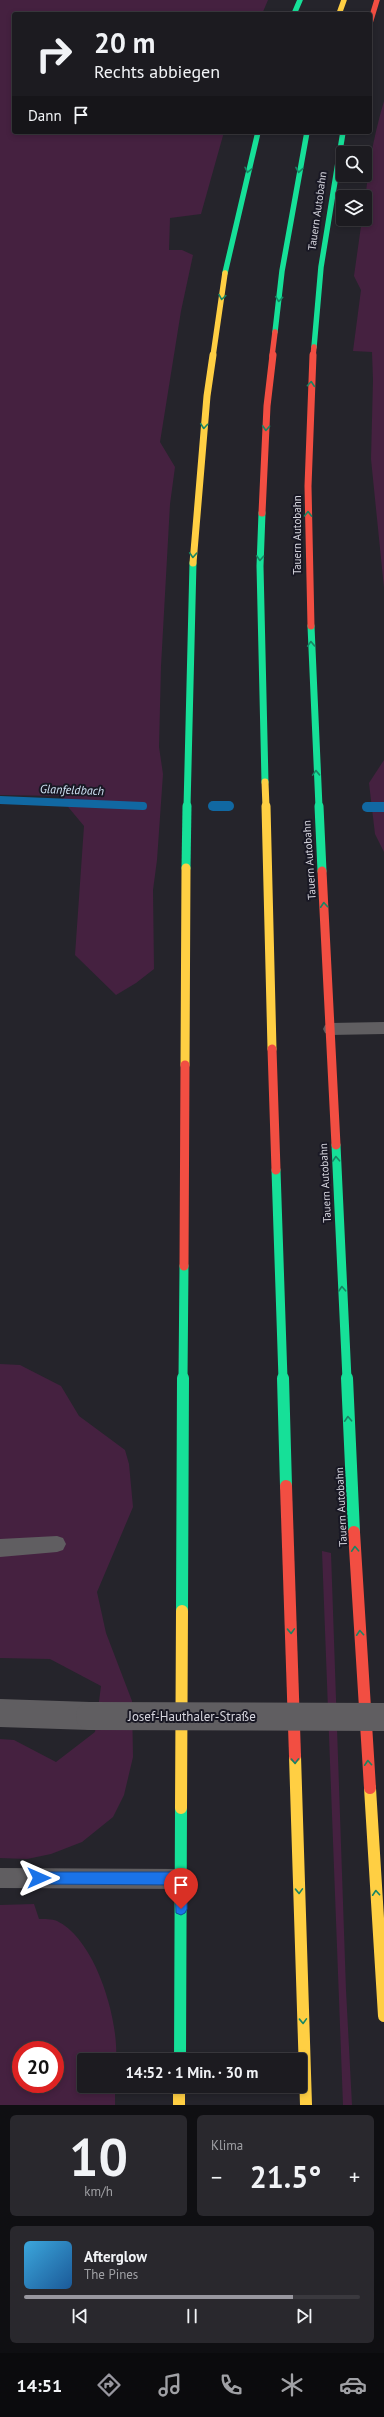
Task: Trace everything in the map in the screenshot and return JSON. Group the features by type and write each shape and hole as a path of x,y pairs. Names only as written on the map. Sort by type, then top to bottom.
{"highway":[{"path":"295,12 300,0"},
{"path":"340,12 344,0"},
{"path":"372,16 377,0"},
{"path":"180,2053 186,818 193,555 208,388 227,260 258,134"},
{"path":"306,2105 260,566 268,406 282,271 307,134"},
{"name":"Tauern Autobahn","path":"343,134 321,267 310,397 308,542 318,812 357,1588 384,2016"},
{"path":"179,2093 179,2105"}],"street":[{"name":"Josef-Hauthaler-Straße","path":"0,1713 90,1716 384,1717"}],"lane":[{"path":"330,1029 384,1028"},
{"path":"0,1548 57,1544"},
{"path":"0,1878 181,1879"}],"shaded area":[{"path":"0,0 268,0 263,12 12,12 12,134 223,134 201,214 170,218 169,250 182,250 193,255 181,311 160,442 175,467 170,504 161,666 159,747 163,774 157,860 153,890 154,969 136,983 116,995 75,955 84,826 59,796 0,795"},
{"path":"384,101 384,588 371,459 373,380 372,352 353,351 361,290 354,276 361,226 372,226 372,190 366,190 367,182 372,182 372,149"},
{"path":"384,760 384,852 375,834 369,783"},
{"path":"0,1364 20,1365 61,1386 79,1416 125,1450 129,1464 133,1507 97,1592 106,1633 132,1701 133,1757 124,1795 113,1817 82,1842 51,1854 27,1859 0,1858 0,1739 14,1740 56,1762 95,1732 101,1686 50,1659 0,1658"},
{"path":"322,1551 331,1553 346,1990 352,2105 343,2105"},
{"path":"34,1904 39,1919 50,1919 57,1921 71,1931 83,1945 94,1963 109,2003 114,2024 116,2053 77,2053 77,2093 115,2093 115,2105 0,2105 0,1905"}],"waterway":[{"name":"Glanfeldbach","path":"0,800 143,806"},
{"name":"Glanfeldbach","path":"213,806 229,806"},
{"name":"Glanfeldbach","path":"367,807 384,807"}],"traffic: fast":[{"path":"295,12 300,0"},
{"path":"225,273 258,134"},
{"path":"275,332 282,271 307,134"},
{"path":"314,347 321,267 343,134"},
{"path":"262,513 260,566 265,782"},
{"path":"186,868 193,563"},
{"path":"311,626 322,871"},
{"path":"336,1145 354,1532"},
{"path":"276,1170 286,1486"},
{"path":"182,1611 184,1266"},
{"path":"180,2053 181,1808"}],"traffic: slow":[{"path":"340,12 344,0"},
{"path":"193,563 207,396 225,273"},
{"path":"265,782 272,1049"},
{"path":"185,1065 186,868"},
{"path":"181,1808 182,1611"},
{"path":"295,1756 306,2105"},
{"path":"370,1788 384,2016"},
{"path":"179,2093 179,2105"}],"traffic: jam":[{"path":"372,16 377,0"},
{"path":"262,513 267,406 275,332"},
{"path":"311,626 308,452 314,347"},
{"path":"322,871 336,1145"},
{"path":"272,1049 276,1170"},
{"path":"184,1266 185,1065"},
{"path":"286,1486 295,1756"},
{"path":"354,1532 370,1788"}],"route":[{"path":"39,1878 181,1879 181,1909"}]}
